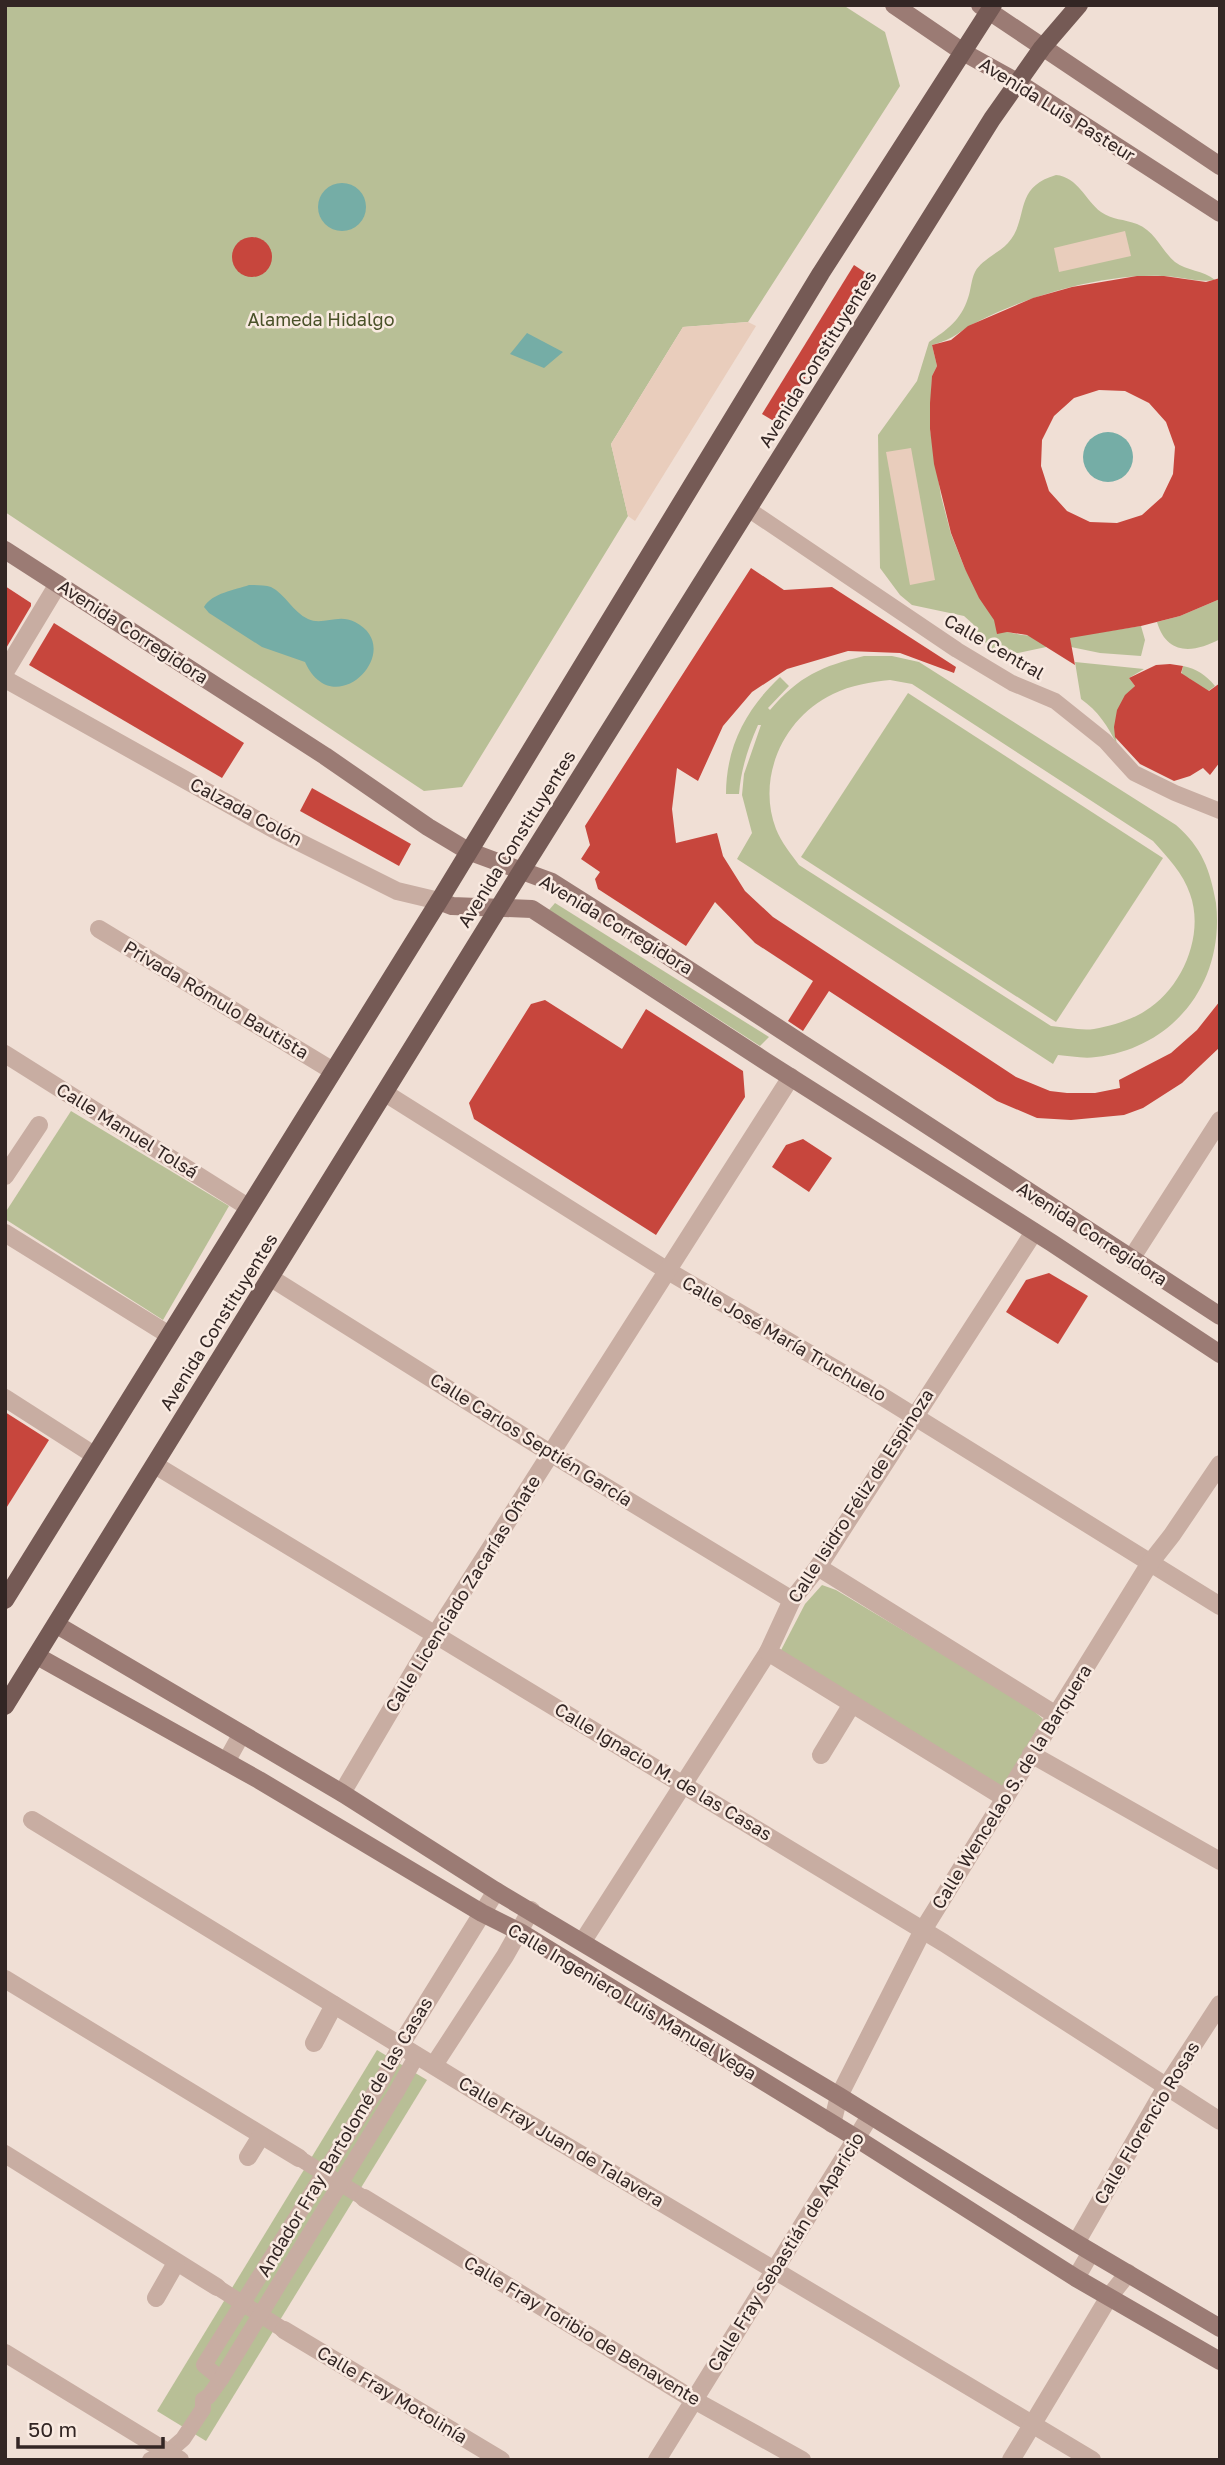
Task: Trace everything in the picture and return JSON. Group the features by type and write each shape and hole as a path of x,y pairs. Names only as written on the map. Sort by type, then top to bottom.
{"main road":[{"name":"Avenida Luis Pasteur","path":"894,5 963,52 1017,82 1220,213"},
{"name":"Avenida Constituyentes","path":"5,1706 522,870 1017,82 1079,5"},
{"name":"Avenida Constituyentes","path":"5,1600 439,901 821,273 963,52 987,7"},
{"path":"987,7 1042,48 1220,166"},
{"name":"Avenida Corregidora","path":"5,550 468,851 552,882 643,939 1220,1316"},
{"name":"Calzada Colón","path":"439,901 452,906 500,908"},
{"name":"Avenida Corregidora","path":"500,908 533,909 1220,1354"},
{"name":"Calle Ingeniero Luis Manuel Vega","path":"57,1625 342,1793 496,1891 583,1941 1084,2248 1220,2328"},
{"name":"Calle Ingeniero Luis Manuel Vega","path":"37,1656 226,1762 482,1913 520,1932 856,2138 1076,2278 1220,2361"}],"street":[{"name":"Calle Central","path":"748,509 957,650 1012,683 1055,701 1105,741 1134,773 1220,811"},
{"path":"5,672 58,584"},
{"name":"Calzada Colón","path":"5,679 275,830 397,891 439,901"},
{"name":"Privada Rómulo Bautista","path":"99,929 333,1071"},
{"name":"Calle Manuel Tolsá","path":"5,1054 248,1207"},
{"name":"Calle Licenciado Zacarías Oñate","path":"342,1793 435,1634 791,1077"},
{"name":"Calle José María Truchuelo","path":"385,1093 668,1271 915,1417 1220,1606"},
{"path":"1131,1259 1220,1120"},
{"path":"5,1176 38,1125"},
{"name":"Calle Isidro Féliz de Espinoza","path":"583,1941 768,1652 792,1600 818,1567 1034,1232"},
{"path":"5,1233 169,1335"},
{"name":"Calle Carlos Septién García","path":"271,1278 550,1453 792,1600"},
{"path":"5,1398 94,1455"},
{"name":"Calle Wencelao S. de la Barquera","path":"832,2124 839,2096 923,1930 1150,1563 1220,1464"},
{"name":"Calle Ignacio M. de las Casas","path":"155,1465 923,1930 1220,2121"},
{"path":"818,1567 1056,1715"},
{"path":"768,1652 1005,1798"},
{"path":"821,1755 852,1704"},
{"path":"226,1762 242,1735"},
{"path":"1031,1754 1220,1861"},
{"name":"Calle Fray Juan de Talavera","path":"32,1820 400,2046 1092,2460"},
{"name":"Andador Fray Bartolomé de las Casas","path":"221,2379 205,2365 496,1891"},
{"path":"434,2066 520,1932 531,1910"},
{"path":"5,1979 364,2198"},
{"name":"Calle Florencio Rosas","path":"1076,2278 1084,2248 1166,2087 1220,2004"},
{"path":"314,2043 334,2005"},
{"name":"Andador Fray Bartolomé de las Casas","path":"150,2460 173,2456 416,2055"},
{"name":"Calle Fray Sebastián de Aparicio","path":"657,2460 870,2116"},
{"path":"248,2157 261,2136"},
{"path":"5,2154 284,2330"},
{"name":"Calle Fray Toribio de Benavente","path":"364,2198 694,2400 802,2460"},
{"path":"156,2298 176,2263"},
{"path":"1011,2460 1109,2297 1128,2273"},
{"name":"Calle Fray Motolinía","path":"284,2330 501,2460"},
{"path":"5,2353 173,2456"}],"green space":[{"name":"Alameda Hidalgo","path":"5,5 843,5 885,32 900,86 748,322 683,327 611,444 628,516 462,787 424,791 5,512"},
{"path":"1056,175 1076,184 1105,215 1144,227 1175,262 1215,280 1150,276 1082,284 1013,306 932,345 937,366 932,376 930,429 941,496 951,534 965,569 1007,632 1049,637 1051,646 1006,654 992,649 964,616 912,605 900,595 880,568 878,435 917,381 929,342 947,329 961,312 978,268 1008,243 1015,233 1027,196 1042,181"},
{"path":"1220,599 1220,639 1191,649 1174,646 1167,641 1157,622 1180,616"},
{"path":"1141,626 1145,640 1141,656 1100,653 1071,647 1069,637"},
{"path":"864,656 892,656 919,662 1176,825 1185,834 1204,860 1211,880 1216,903 1217,932 1212,959 1203,984 1189,1006 1171,1025 1149,1040 1124,1051 1091,1058 1058,1055 1053,1064 737,859 752,833 742,795 744,774 761,725 758,725 748,750 739,794 726,794 730,760 740,730 757,702 780,677 789,686 768,708 770,710 791,689 812,674","holes":["890,680 912,684 1153,841 1174,866 1190,894 1194,910 1192,943 1187,960 1170,989 1145,1011 1121,1022 1094,1029 1051,1026 799,865 786,848 776,829 770,789 772,769 788,733 816,704 840,691 861,684"]},
{"path":"1075,662 1144,669 1129,678 1135,686 1118,712 1117,745 1102,719 1081,699"},
{"path":"1183,666 1201,673 1215,686 1207,692 1189,678 1181,676"},
{"path":"908,693 1163,858 1056,1022 801,857"},
{"path":"555,903 769,1037 760,1046 549,910"},
{"path":"71,1111 229,1206 163,1320 5,1219 5,1213"},
{"path":"822,1585 836,1590 1026,1704 1043,1719 1002,1788 779,1654 805,1604"},
{"path":"377,2050 427,2080 206,2441 157,2411"}],"shaded area":[{"path":"1125,231 1131,256 1059,272 1054,248"},
{"path":"748,322 756,326 635,521 628,516 611,444 683,327"},
{"path":"911,448 935,580 910,585 886,452"}],"water":[{"path":"342,183 359,190 366,207 359,224 342,231 325,224 318,207 325,190"},
{"path":"527,333 563,352 544,368 510,354"},
{"path":"1108,432 1126,439 1133,457 1126,475 1108,482 1090,475 1083,457 1090,439"},
{"path":"249,585 271,587 308,619 343,619 355,622 369,634 374,649 370,663 361,676 348,685 332,687 318,680 305,662 262,647 209,613 204,607 218,595"}],"building":[{"path":"252,237 260,238 266,243 271,249 271,265 266,271 260,276 252,277 244,276 238,271 233,265 232,257 233,249 238,243 244,238"},
{"path":"854,265 869,275 777,423 762,414"},
{"path":"1137,276 1164,276 1206,282 1220,278 1220,599 1180,616 1141,626 1070,638 1075,665 1027,635 1007,632 997,634 994,620 979,598 951,533 934,464 930,429 932,376 937,366 932,345 951,340 968,326 1033,298 1072,287","holes":["1099,390 1125,391 1149,403 1166,422 1175,447 1173,474 1162,497 1142,515 1117,523 1090,522 1067,511 1049,491 1041,466 1042,440 1054,416 1074,398"]},
{"path":"751,568 784,590 832,587 956,667 954,673 900,653 848,651 787,669 752,692 723,726 698,781 677,768 672,809 676,843 717,833 723,856 745,891 773,917 1016,1077 1050,1091 1095,1093 1120,1088 1119,1080 1171,1053 1197,1030 1220,1001 1220,1047 1182,1083 1143,1108 1124,1115 1071,1120 1037,1118 997,1101 829,991 803,1031 788,1021 813,981 755,943 715,902 686,946 598,889 595,879 600,872 581,859 590,845 585,826"},
{"path":"5,586 31,603 31,606 5,650"},
{"path":"54,623 244,743 222,778 29,665"},
{"path":"1156,665 1183,666 1181,673 1209,691 1220,683 1220,762 1210,775 1203,768 1174,781 1140,764 1115,737 1117,710 1125,695 1135,686 1129,678"},
{"path":"312,788 411,844 399,866 300,811"},
{"path":"545,1000 622,1049 646,1009 743,1071 745,1097 656,1235 474,1119 469,1103 531,1004"},
{"path":"803,1139 832,1158 809,1192 772,1167 786,1145"},
{"path":"1049,1273 1088,1296 1058,1344 1006,1312 1026,1280"},
{"path":"5,1412 49,1440 5,1510"}]}
